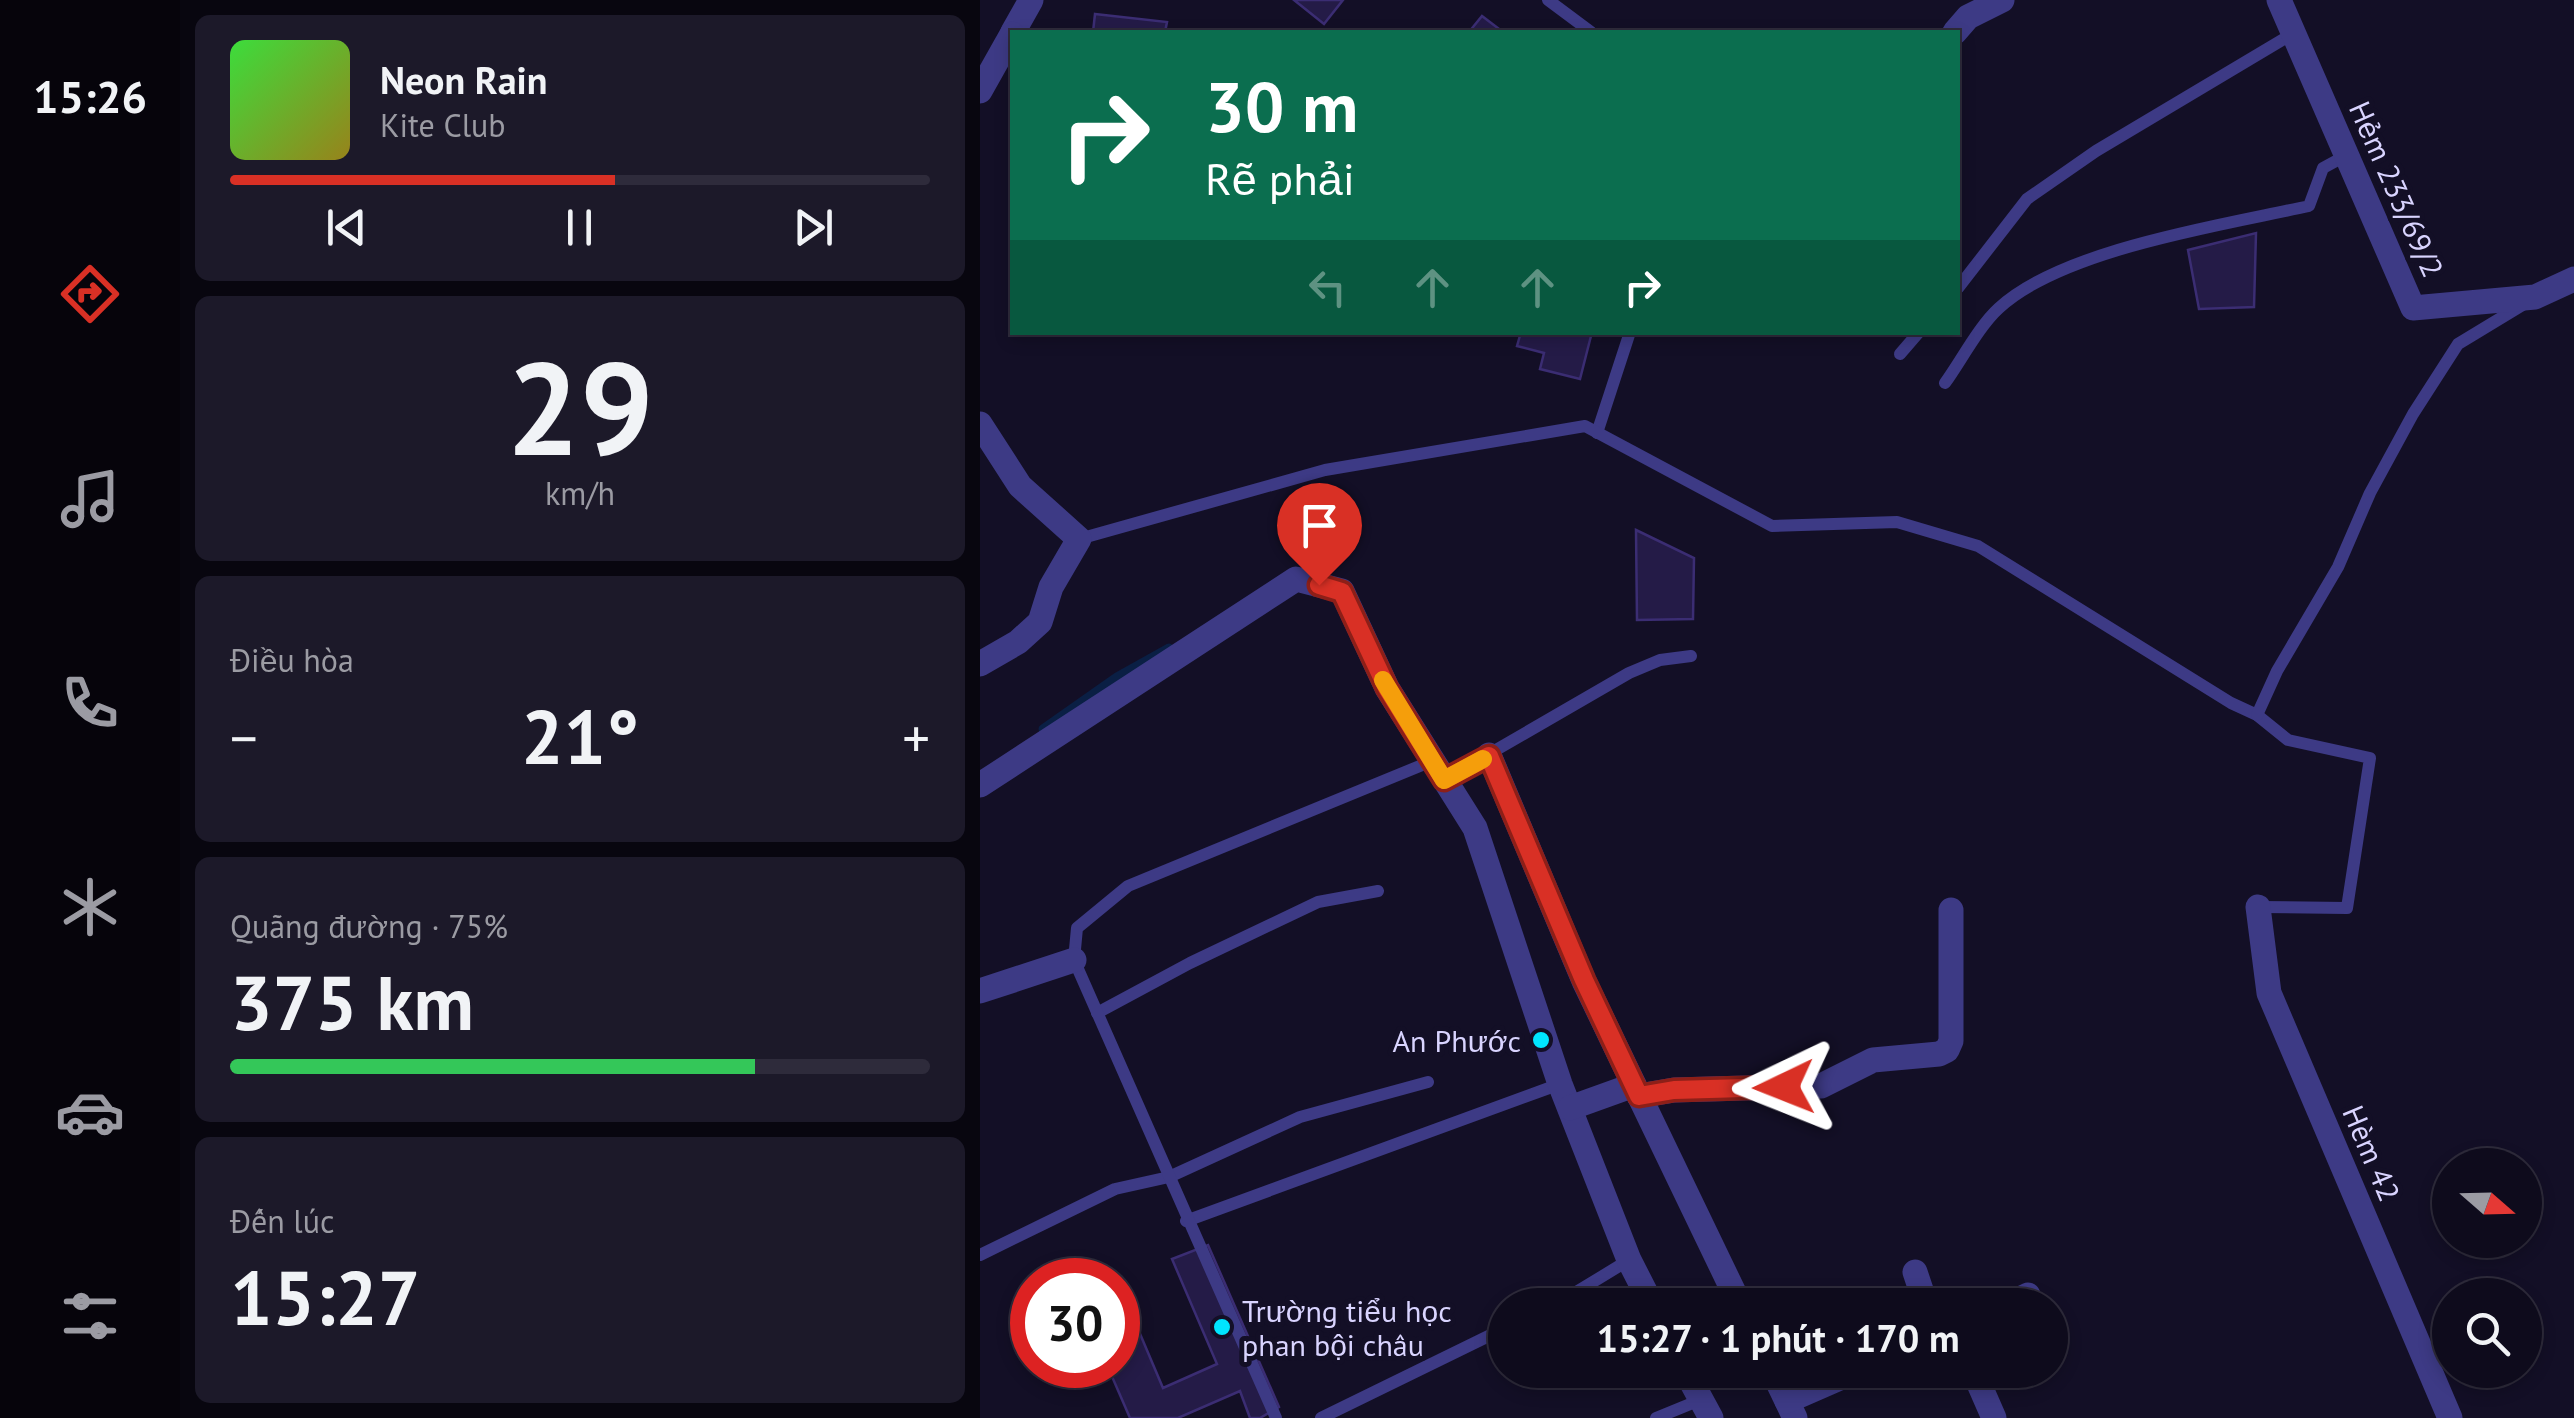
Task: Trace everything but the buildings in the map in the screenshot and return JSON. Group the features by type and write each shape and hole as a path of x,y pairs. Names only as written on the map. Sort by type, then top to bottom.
{"street":[{"path":"1015,30 1032,0"},
{"path":"1957,30 1968,17 2002,0"},
{"name":"Hẻm 233/69/2","path":"2279,0 2413,308 2535,298 2574,278"},
{"path":"980,91 1010,38"},
{"path":"980,424 1020,486 1079,538 1051,587 1040,622 1018,642 980,664"},
{"path":"980,785 1296,579 1342,592 1387,688 1475,828 1565,1096 1643,1288"},
{"path":"1489,756 1577,964 1732,1288"},
{"name":"Hèm 42","path":"2258,907 2268,993 2450,1418"},
{"path":"1565,1096 1636,1090 1821,1086 1873,1060 1939,1054 1947,1050 1951,1041 1951,910"},
{"path":"980,991 1074,960"},
{"path":"1915,1272 1920,1288"},
{"path":"1791,1409 1827,1388"},
{"path":"1981,1388 1994,1418"}],"lane":[{"path":"1548,0 1588,30"},
{"path":"1960,285 2027,200 2096,151 2294,33"},
{"path":"1945,383 1998,309 2058,270 2165,238 2309,206 2322,168 2346,155"},
{"path":"2257,715 2277,672 2338,567 2370,493 2458,344 2535,298"},
{"path":"1598,432 1629,335"},
{"path":"1900,354 1916,335"},
{"path":"1079,538 1325,470 1585,426 1772,526 1897,522 1978,546 2232,704 2257,715 2288,740 2370,758 2347,908 2258,907"},
{"path":"1276,1418 1074,960 1077,928 1128,886 1438,771 1489,756 1629,673 1660,660 1690,656"},
{"path":"1097,1013 1190,962 1318,902 1378,891"},
{"path":"980,1255 1115,1189 1169,1176 1300,1117 1428,1082"},
{"path":"1186,1221 1565,1096"},
{"path":"1583,1288 1629,1260"},
{"path":"1322,1418 1488,1336"},
{"path":"1656,1418 1706,1409"}],"waterway":[{"path":"1300,574 1328,558"},
{"path":"1043,729 1117,677 1169,648"}],"slow traffic":[{"path":"1383,680 1444,780 1483,759"}],"place":[{"name":"An Phước","path":"1541,1040"},
{"name":"Trường tiểu học phan bội châu","path":"1222,1327"}],"route":[{"path":"1319,585 1342,592 1387,688 1444,780 1489,756 1584,980 1639,1096 1674,1090 1784,1087"}]}
